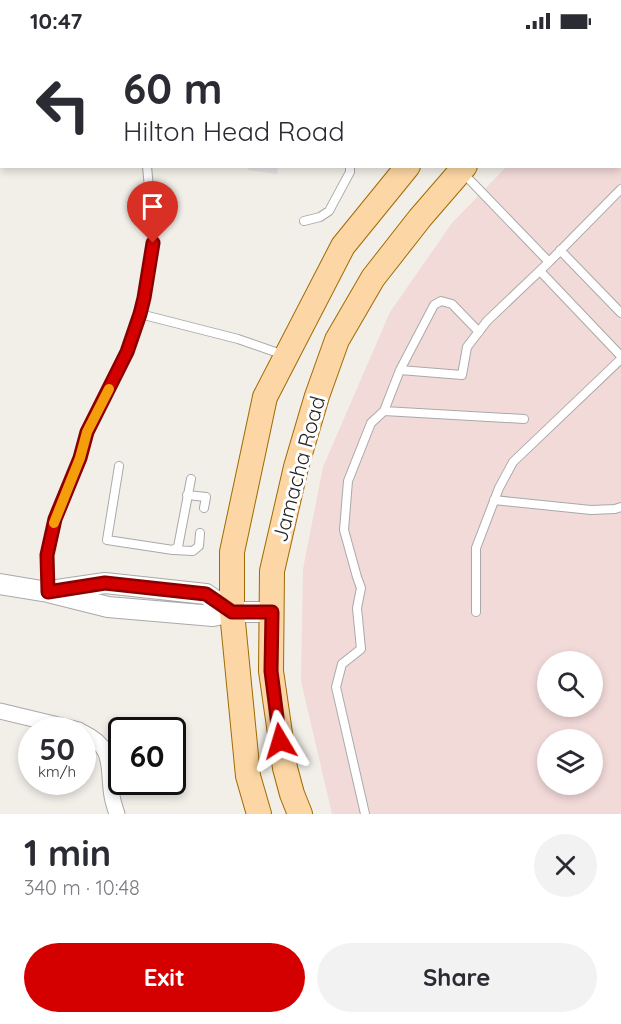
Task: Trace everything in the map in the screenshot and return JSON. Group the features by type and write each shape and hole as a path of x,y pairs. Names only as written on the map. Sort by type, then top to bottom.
{"main road":[{"path":"259,814 248,776 232,612 232,552 262,408 265,397 343,246 406,168"},
{"name":"Jamacha Road","path":"300,814 287,776 271,671 272,571 296,467 317,396 337,340 373,278 461,168"}],"street":[{"path":"0,584 48,592 108,607 213,616 232,612 272,612"},
{"path":"0,711 24,717"},
{"path":"96,740 104,748 110,762 112,795 117,814"}],"lane":[{"path":"48,592 47,555 55,519 80,458 87,432 127,352 140,314 153,243 147,168"},
{"path":"304,221 320,217 329,211 350,168"},
{"path":"461,168 549,262"},
{"path":"400,370 462,375 467,347 487,321 621,189"},
{"path":"560,250 621,313"},
{"path":"476,612 476,548 494,500 513,462 621,358 540,271"},
{"path":"366,814 336,687 342,664 361,649 357,608 361,588 344,530 348,481 371,423 384,411 400,370 434,305 441,301 452,304 479,332"},
{"path":"140,314 238,339 286,356"},
{"path":"384,411 524,419"},
{"path":"119,466 107,540 193,551 199,546 200,532"},
{"path":"173,550 177,547 191,479"},
{"path":"187,495 206,497 204,508"},
{"path":"494,500 591,510 621,507"}],"shaded area":[{"path":"248,168 278,168 277,174 248,170"},
{"path":"505,168 621,168 621,814 332,814 301,681 303,569 323,467 390,312 452,223"}],"slow traffic":[{"path":"54,523 80,458 87,432 109,389"}],"route":[{"path":"153,243 144,298 127,352 87,432 80,458 55,519 47,555 48,592 105,583 206,594 232,612 272,612 271,671 280,741"}]}
